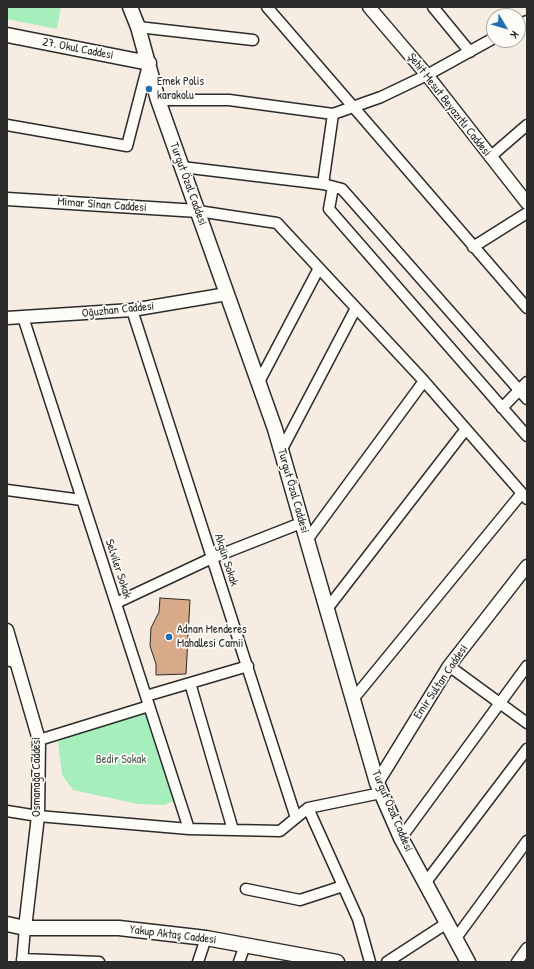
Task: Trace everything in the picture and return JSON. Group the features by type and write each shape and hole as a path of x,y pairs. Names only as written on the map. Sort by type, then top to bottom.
{"main road":[{"name":"Turgut Özal Caddesi","path":"132,9 149,63 158,100 259,382 281,451 379,788 401,838 468,962"},
{"name":"27. Okul Caddesi","path":"7,35 149,63"},
{"name":"Yakup Aktaş Caddesi","path":"7,924 26,928 119,928 206,938 316,960 338,962"}],"street":[{"path":"267,7 527,308"},
{"name":"Şehit Mesut Beyazıtlı Caddesi","path":"369,7 427,75 527,203"},
{"path":"433,7 470,52"},
{"path":"138,27 253,40"},
{"path":"158,100 229,100 333,114 381,98 486,43"},
{"path":"7,125 127,146 149,63"},
{"path":"333,114 328,185 329,209 527,436"},
{"path":"490,157 527,125"},
{"path":"182,167 328,185 342,189 527,399"},
{"name":"Mimar Sinan Caddesi","path":"7,199 198,211"},
{"path":"198,211 277,223 424,381 524,496 354,698"},
{"path":"473,247 527,213"},
{"path":"259,382 319,268"},
{"name":"Oğuzhan Caddesi","path":"7,318 132,310 227,294"},
{"path":"281,451 356,308"},
{"name":"Akgün Sokak","path":"132,310 296,818"},
{"name":"Selviler Sokak","path":"24,317 189,829"},
{"path":"307,540 424,381"},
{"path":"502,408 527,382"},
{"path":"327,609 466,429"},
{"path":"7,490 82,500"},
{"path":"116,603 212,558 301,523"},
{"name":"Emir Sultan Caddesi","path":"379,788 449,666 527,566"},
{"name":"Osmanağa Caddesi","path":"7,630 12,662 39,740 38,816 26,928"},
{"path":"146,696 248,666"},
{"path":"449,666 527,723"},
{"path":"401,838 527,666"},
{"path":"190,683 233,830"},
{"path":"39,740 149,706"},
{"path":"426,882 527,749"},
{"path":"7,811 38,816 189,829 280,831 308,808 379,788"},
{"path":"308,808 358,919 370,962"},
{"path":"456,938 527,841"},
{"path":"246,889 300,900 343,886"},
{"path":"387,962 448,923"},
{"path":"26,928 22,961 99,962"},
{"path":"198,962 206,938"},
{"path":"239,962 245,945"},
{"path":"517,962 527,948"}],"green space":[{"path":"7,7 61,7 57,29 7,19"},
{"name":"Bedir Sokak","path":"147,712 174,801 164,805 138,804 73,790 62,775 58,741"}],"building":[{"name":"Adnan Menderes Mahallesi Camii","path":"160,598 190,600 186,674 156,675 156,664 150,646 151,628 159,612"}],"place":[{"name":"Emek Polis karakolu","path":"149,89"},
{"name":"Adnan Menderes Mahallesi Camii","path":"169,637"}]}
